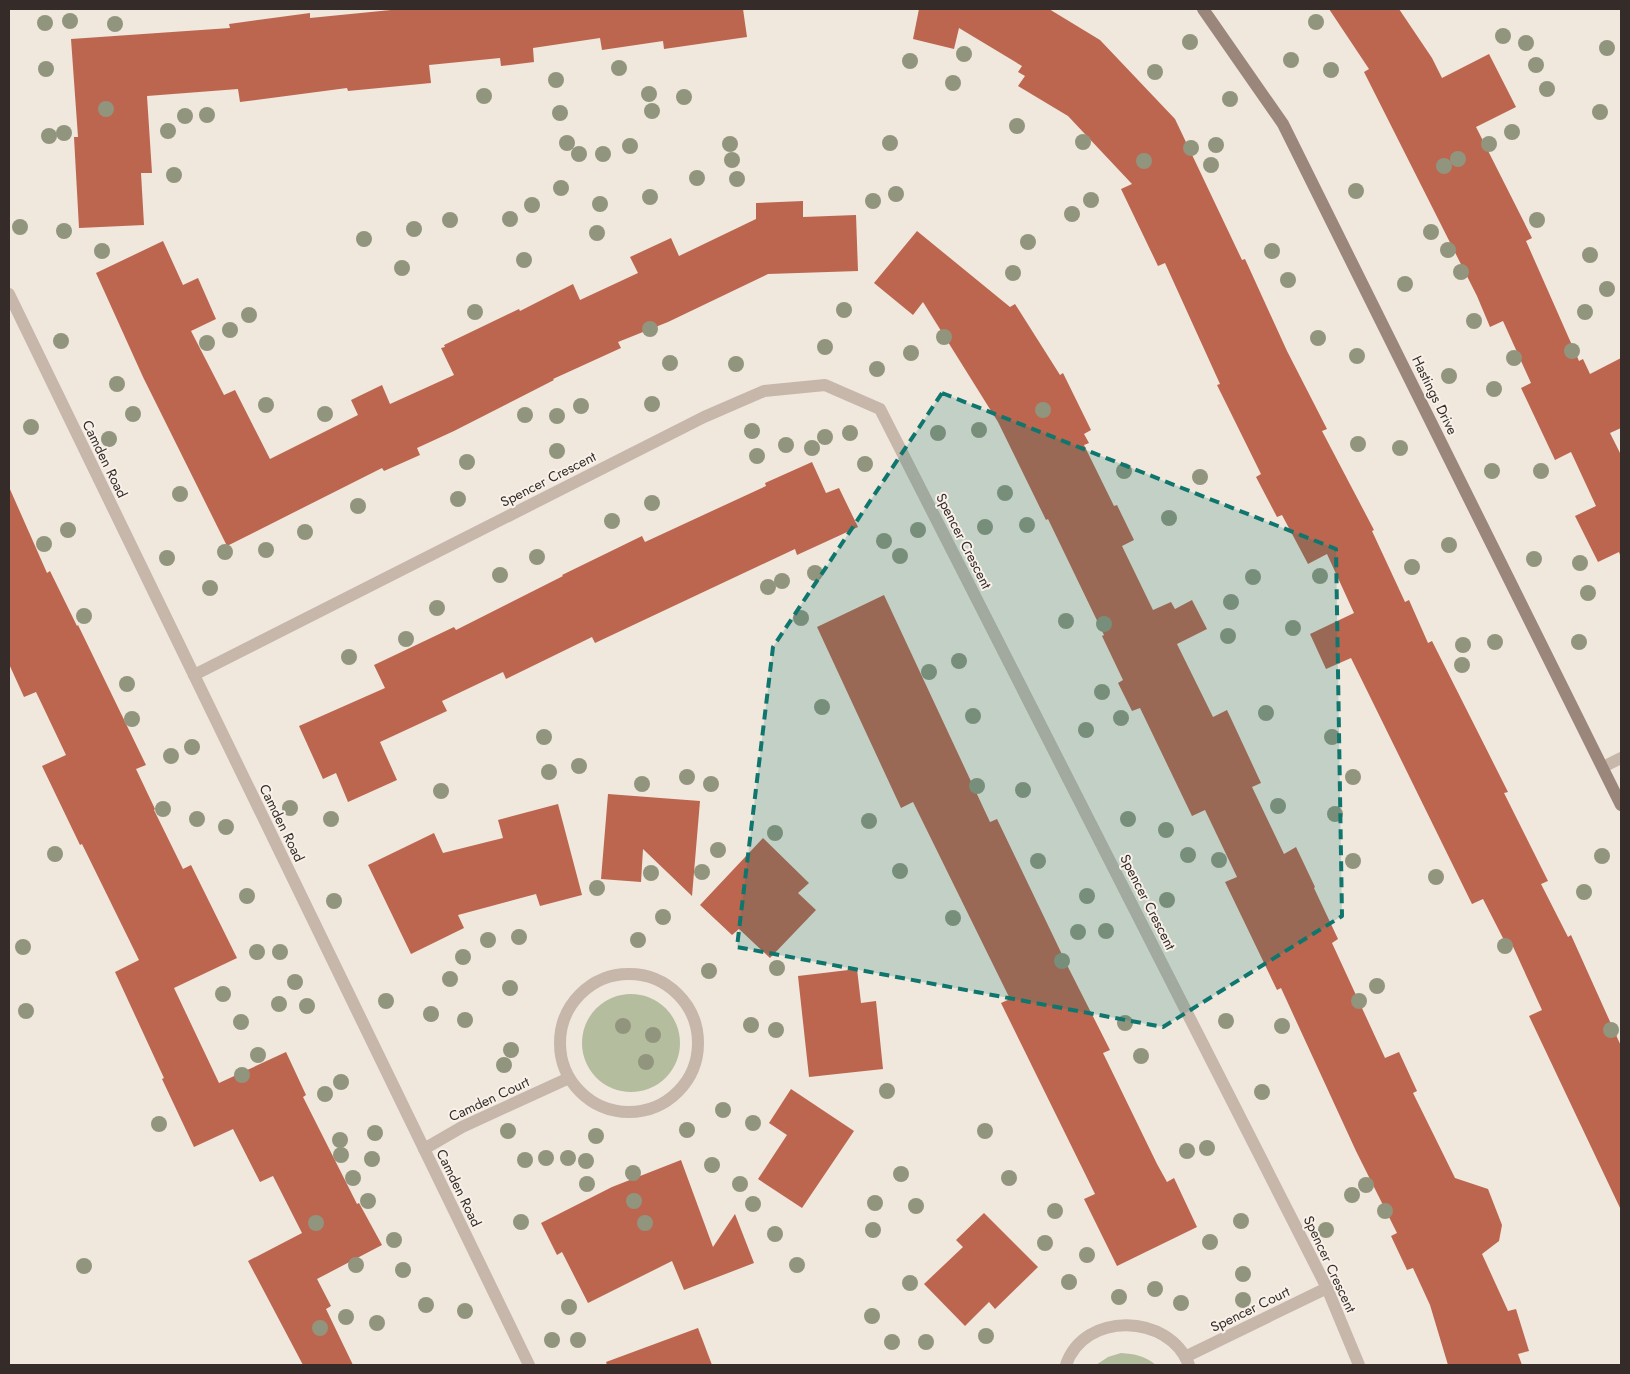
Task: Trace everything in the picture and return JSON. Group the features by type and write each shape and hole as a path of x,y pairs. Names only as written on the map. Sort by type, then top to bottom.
{"street":[{"name":"Hastings Drive","path":"1203,9 1283,124 1621,805"},
{"name":"Camden Road","path":"9,294 529,1365"},
{"name":"Spencer Crescent","path":"194,675 704,417 764,390 825,385 880,409 1327,1288 1359,1365"},
{"path":"1603,767 1621,758"},
{"path":"638,974 659,980 677,993 691,1012 698,1034 697,1058 688,1080 672,1098 651,1109 628,1113 604,1108 584,1096 569,1078 561,1058 560,1036 566,1015 578,996 595,982 616,975 638,974"},
{"name":"Camden Court","path":"424,1149 462,1127 569,1078"},
{"name":"Spencer Court","path":"1066,1365 1068,1359 1082,1340 1103,1329 1126,1324 1149,1328 1170,1339 1187,1361 1327,1288"}],"highlighted area":[{"path":"942,393 1336,549 1342,916 1163,1027 737,947 773,647"}],"green space":[{"path":"631,994 650,998 666,1008 676,1024 680,1043 676,1062 666,1078 650,1088 631,1092 612,1088 596,1078 586,1062 582,1043 586,1024 596,1008 612,998"},
{"path":"1121,1353 1140,1356 1156,1365 1096,1365 1108,1357"}],"building":[{"path":"401,9 743,9 747,37 664,49 663,41 602,50 600,38 533,48 534,62 501,66 500,58 429,65 431,83 348,91 347,88 240,102 238,89 147,96 152,173 141,173 144,225 79,228 74,137 78,137 71,39 230,28 229,24 310,13 310,18"},
{"path":"919,9 1049,9 1100,40 1175,119 1242,260 1245,259 1287,351 1327,429 1322,431 1374,530 1372,531 1405,602 1409,600 1428,643 1432,641 1508,792 1504,793 1548,881 1541,884 1568,937 1571,935 1621,1046 1621,1210 1529,1016 1542,1010 1510,940 1505,942 1483,899 1472,904 1351,658 1326,669 1310,634 1354,613 1327,554 1308,564 1282,515 1277,517 1256,477 1261,474 1217,385 1220,384 1165,263 1158,266 1121,189 1132,184 1068,116 1018,86 1025,76 1018,72 1022,66 959,28 954,49 913,39"},
{"path":"1329,9 1399,9 1432,58 1442,78 1489,54 1516,107 1476,127 1532,238 1526,241 1579,361 1583,359 1590,374 1621,358 1621,428 1610,433 1621,455 1621,558 1619,552 1598,562 1575,516 1596,506 1571,452 1555,460 1521,388 1531,383 1503,321 1490,327 1477,296 1364,72 1369,69"},
{"path":"803,201 803,217 856,215 858,271 768,274 668,322 618,342 621,348 553,379 454,431 417,448 420,455 384,471 382,468 227,546 143,377 96,273 163,241 183,285 198,278 216,319 191,331 224,395 235,390 270,459 358,415 351,400 382,385 390,404 454,375 441,348 445,347 444,345 519,309 520,311 573,284 580,300 638,273 630,257 671,238 679,256 756,219 756,203"},
{"path":"917,231 1010,307 1015,304 1060,375 1063,373 1091,430 1084,434 1089,443 1084,445 1114,506 1117,505 1134,540 1122,546 1153,610 1171,602 1175,609 1192,600 1207,629 1177,644 1213,717 1227,710 1261,783 1252,787 1284,854 1296,847 1338,939 1332,943 1385,1058 1399,1052 1417,1091 1413,1093 1455,1178 1488,1189 1502,1225 1499,1241 1482,1254 1508,1311 1516,1309 1529,1351 1518,1354 1522,1365 1448,1365 1430,1305 1413,1268 1407,1270 1391,1236 1397,1233 1356,1151 1281,988 1277,990 1225,882 1237,877 1205,810 1192,816 1140,708 1132,711 1118,683 1123,680 1102,636 1104,635 1048,519 1046,520 998,422 923,302 913,315 874,283"},
{"path":"812,462 826,493 839,488 858,527 797,555 795,549 595,643 592,637 506,679 503,672 442,701 447,711 380,742 397,780 348,802 336,773 323,779 299,726 385,688 374,665 454,627 456,630 642,536 645,542 766,486 765,483"},
{"path":"9,487 47,573 50,571 78,625 146,765 136,769 154,810 183,869 191,865 237,958 174,988 219,1083 286,1052 306,1095 303,1097 357,1204 359,1203 382,1245 317,1279 331,1306 326,1309 353,1365 303,1365 248,1261 302,1233 273,1176 260,1182 233,1129 194,1147 115,972 139,960 42,766 66,755 36,692 24,697 9,664"},
{"path":"884,595 990,822 997,819 1110,1050 1103,1053 1157,1164 1167,1182 1174,1178 1197,1227 1117,1266 1084,1199 1095,1194 1001,1003 1010,999 913,802 901,808 817,627"},
{"path":"608,794 700,801 692,896 643,849 641,882 601,879"},
{"path":"558,804 582,895 540,906 536,894 458,915 464,928 411,954 368,865 434,833 443,853 503,838 498,820"},
{"path":"763,838 809,883 798,893 816,910 770,958 739,929 732,935 700,905"},
{"path":"857,969 861,1003 876,1001 883,1069 809,1077 798,976"},
{"path":"791,1089 854,1131 802,1208 758,1179 787,1135 769,1123"},
{"path":"681,1160 713,1247 735,1214 754,1263 684,1290 672,1261 588,1303 562,1252 557,1255 541,1223 612,1187"},
{"path":"984,1213 1038,1267 995,1309 989,1302 965,1326 924,1284 963,1247 956,1240"},
{"path":"698,1328 712,1365 607,1365 606,1362"}]}
